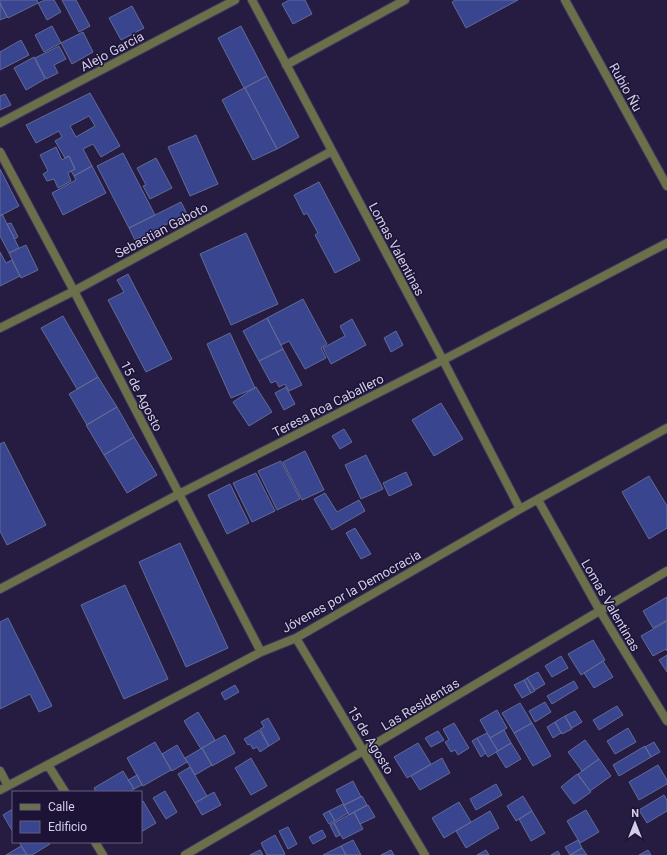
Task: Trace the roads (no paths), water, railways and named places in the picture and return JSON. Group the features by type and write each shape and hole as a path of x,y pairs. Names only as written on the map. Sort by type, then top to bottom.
{"street":[{"name":"Alejo García","path":"0,123 235,0"},
{"name":"Lomas Valentinas","path":"252,0 443,360 520,509"},
{"path":"286,65 405,0"},
{"name":"Rubio Ñu","path":"565,0 664,176 667,186"},
{"name":"Sebastian Gaboto","path":"0,328 74,291 332,151"},
{"name":"15 de Agosto","path":"0,152 74,291 261,652"},
{"name":"Teresa Roa Caballero","path":"0,589 179,494 443,360 667,243"},
{"name":"Jóvenes por la Democracia","path":"0,790 261,652 296,638 520,509 667,428"},
{"name":"Lomas Valentinas","path":"538,500 600,611 667,721"},
{"name":"Las Residentas","path":"185,855 363,752 667,571"},
{"name":"15 de Agosto","path":"296,638 425,855"},
{"path":"48,765 64,791"},
{"path":"0,771 8,786"},
{"path":"96,843 103,855"}]}
